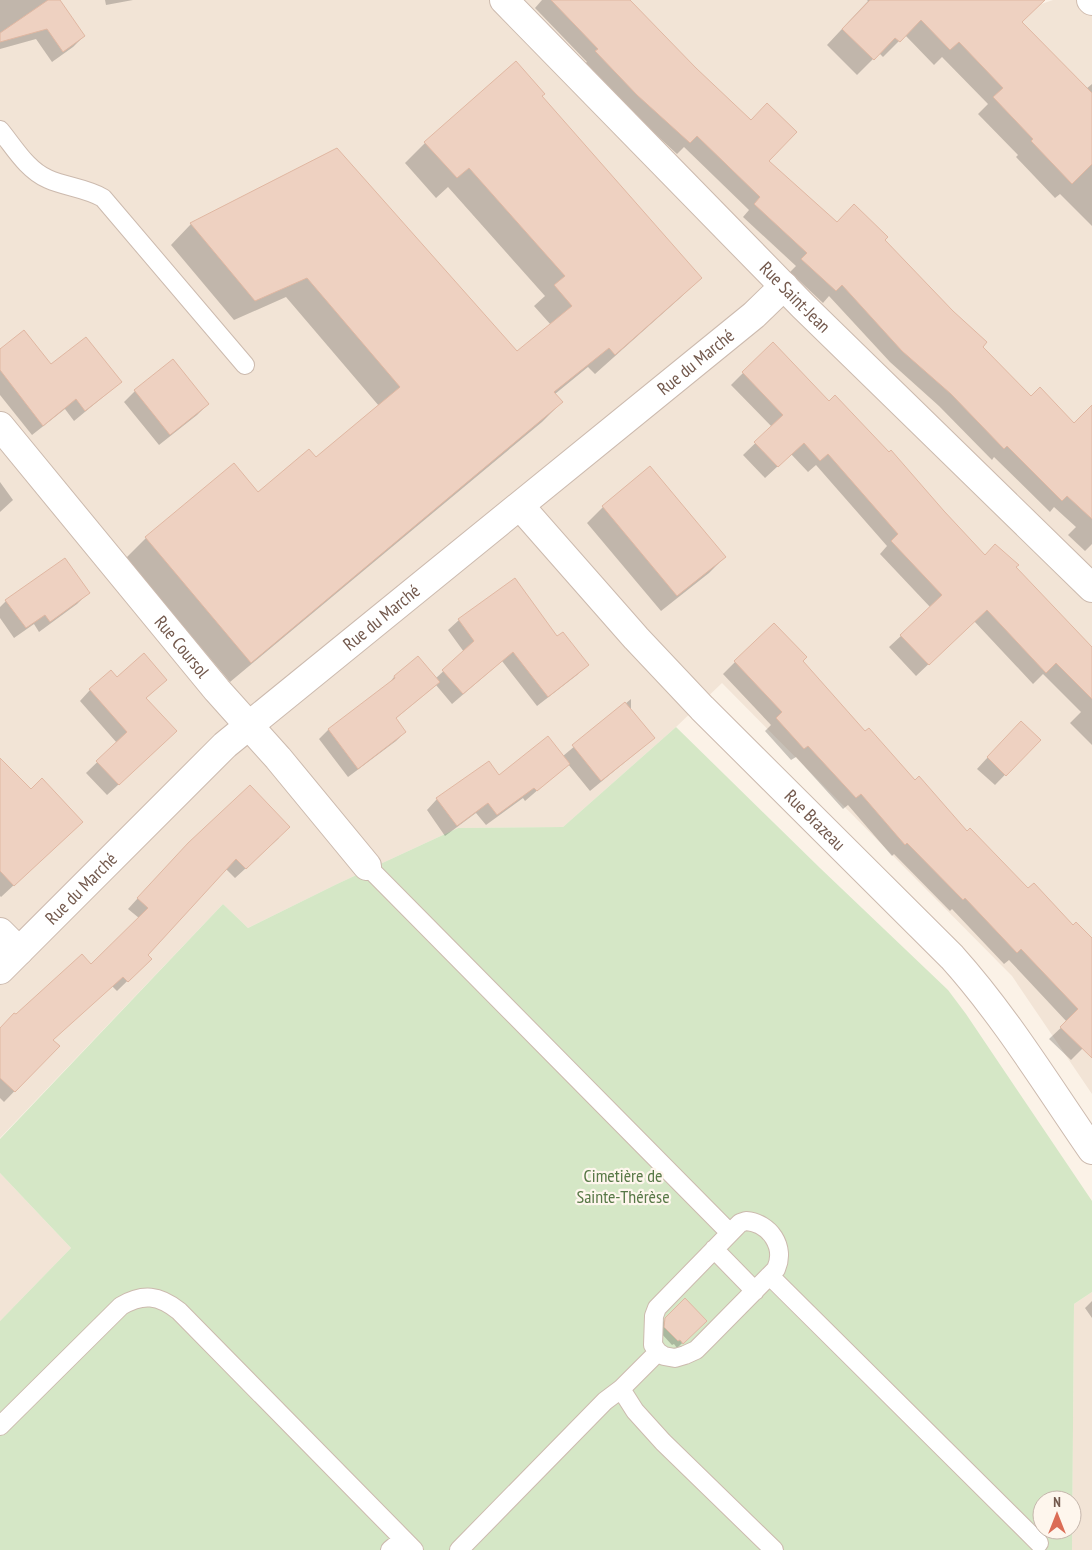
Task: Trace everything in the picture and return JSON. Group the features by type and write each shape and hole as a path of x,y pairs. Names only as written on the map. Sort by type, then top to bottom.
{"street":[{"name":"Rue Saint-Jean","path":"504,0 784,286 1092,588"},
{"name":"Rue du Marché","path":"0,970 225,745 754,315 784,286"},
{"name":"Rue Coursol","path":"0,426 248,726 278,758 367,866"},
{"name":"Rue Brazeau","path":"520,506 636,638 702,708 972,979 999,1014 1092,1150"},
{"path":"0,932 19,951"}],"lane":[{"path":"0,130 28,165 37,173 48,180 92,192 103,198 246,365"},
{"path":"367,866 730,1233"},
{"path":"746,1221 754,1222 770,1233 777,1242 780,1262 770,1276 696,1350 675,1358 664,1356 653,1345 657,1308 730,1233 740,1223 746,1221"},
{"path":"714,1249 755,1291"},
{"path":"770,1276 1039,1543"},
{"path":"0,1426 121,1306 141,1298 153,1297 169,1303 179,1311 402,1546"},
{"path":"459,1550 605,1401 622,1389 658,1352"},
{"path":"622,1389 635,1411 663,1442 774,1550"}],"shaded area":[{"path":"0,0 1010,0 1021,11 1053,0 1092,0 1092,1094 1012,976 722,683 676,727 563,827 458,828 248,928 223,904 0,1138"},
{"path":"0,1173 71,1248 0,1321"},
{"path":"1092,1292 1092,1550 1072,1550 1072,1540 1082,1540 1082,1490 1072,1490 1074,1304"}],"green space":[{"name":"Cimetière de Sainte-Thérèse","path":"676,727 948,990 1092,1201 1092,1292 1074,1304 1072,1490 1032,1490 1032,1540 1072,1540 1072,1550 0,1550 0,1321 71,1248 0,1173 0,1139 223,904 248,928 458,828 563,827"}],"building":[{"path":"48,0 60,0 85,36 63,52 47,29 0,42 0,33"},
{"path":"551,0 630,0 696,68 751,120 767,103 797,132 769,161 837,222 854,204 888,237 885,240 953,311 987,342 983,347 1031,396 1040,387 1074,423 1092,405 1092,519 1067,496 1062,501 1007,446 1004,449 951,394 902,351 842,285 836,291 801,259 807,253 754,204 760,197 697,136 690,143 637,95 595,51 598,49"},
{"path":"870,0 1045,0 1022,22 1092,93 1092,164 1072,184 993,97 1003,88 959,42 950,50 921,20 900,42 895,38 874,60 842,29"},
{"path":"516,61 545,94 542,96 702,278 615,355 609,348 554,392 563,402 251,663 145,537 234,463 258,492 309,449 316,457 400,387 307,278 255,301 190,223 337,148 517,351 572,306 554,285 565,276 469,168 457,178 424,142"},
{"path":"24,330 51,364 86,337 122,382 85,411 76,399 43,426 0,370 0,349"},
{"path":"773,342 829,401 835,395 889,452 891,450 985,555 995,544 1019,565 1016,567 1092,647 1092,699 1056,663 1046,673 987,610 929,665 900,635 942,595 891,541 898,534 828,454 820,461 804,443 778,467 754,442 783,415 742,372"},
{"path":"173,359 209,404 170,435 134,390"},
{"path":"650,466 726,557 677,596 602,506"},
{"path":"65,558 90,593 50,622 45,615 26,628 5,600"},
{"path":"515,578 557,636 563,632 589,665 548,697 513,652 463,694 442,670 474,641 458,619"},
{"path":"774,623 807,657 803,661 865,731 869,728 915,780 919,776 967,831 970,828 1028,888 1034,883 1073,925 1076,922 1092,938 1092,1058 1060,1027 1078,1009 1021,949 1017,953 965,898 963,900 907,843 905,845 861,794 856,798 808,746 804,749 776,718 782,712 734,661"},
{"path":"144,653 167,680 146,698 177,731 119,785 96,761 127,732 89,689 111,670 117,677"},
{"path":"418,656 440,682 396,718 406,732 358,769 328,729 395,678 394,676"},
{"path":"625,702 655,738 601,781 572,745"},
{"path":"1021,721 1041,740 1006,776 987,757"},
{"path":"548,736 570,764 537,791 534,788 497,815 488,803 457,826 436,798 489,761 499,775"},
{"path":"0,758 31,789 42,778 83,822 14,886 0,871"},
{"path":"250,785 290,827 246,869 236,859 148,955 152,959 128,982 123,977 53,1040 60,1046 15,1092 0,1078 0,1028 14,1013 16,1014 82,954 91,964 148,908 137,898 188,843"},
{"path":"685,1298 707,1321 683,1344 664,1327 665,1318"}]}
